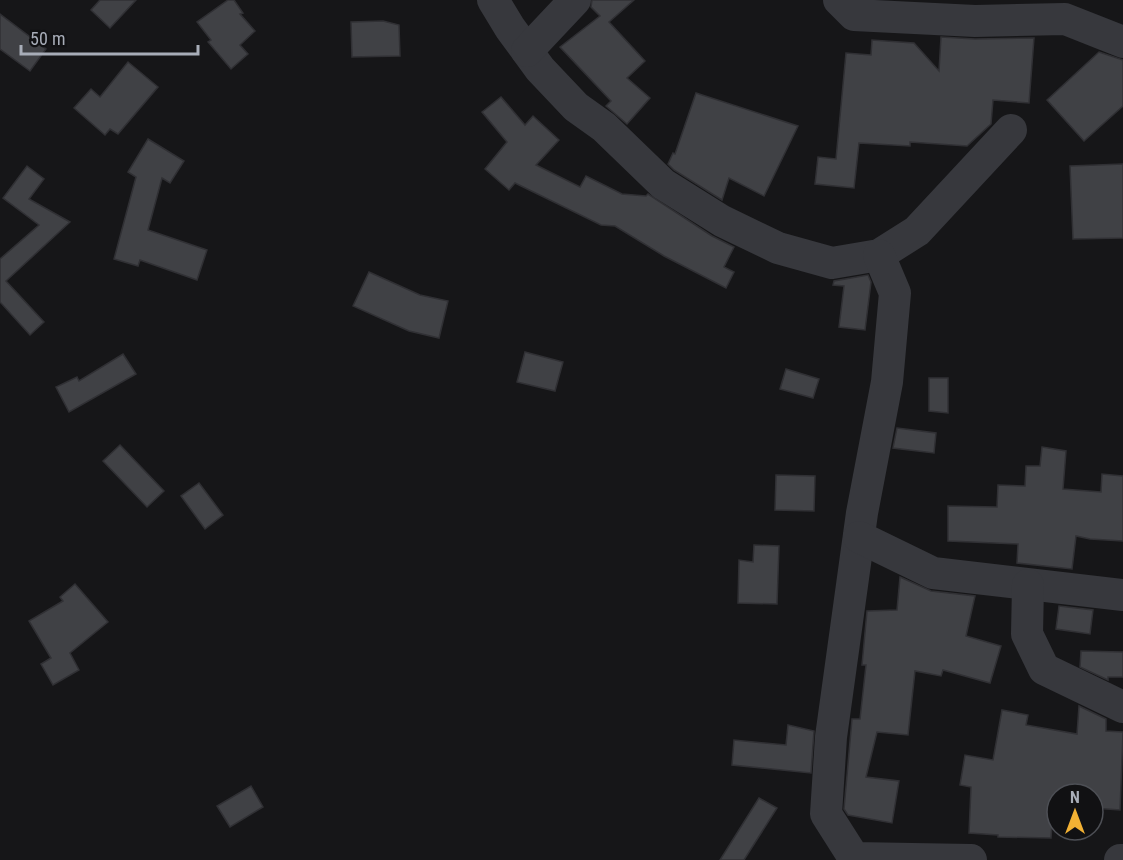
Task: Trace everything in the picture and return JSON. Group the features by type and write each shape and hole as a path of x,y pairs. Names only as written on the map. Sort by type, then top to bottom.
{"street":[{"path":"493,0 540,69 576,107 604,127 663,184 722,221 778,248 832,263 879,255 917,231 1011,130"},
{"path":"527,51 575,0"},
{"path":"839,0 854,15 975,21 1065,19 1123,42"},
{"path":"879,255 896,293 887,382 859,537 831,737 826,814 854,858 971,860"},
{"path":"859,537 933,573 1123,595"},
{"path":"1028,585 1027,634 1044,669 1123,707"}],"building":[{"path":"100,0 136,0 110,28 91,10"},
{"path":"228,0 234,0 243,13 240,14 255,31 240,45 248,54 231,69 208,42 211,40 197,22"},
{"path":"592,0 634,0 609,22 645,61 627,78 650,98 627,124 606,106 611,101 560,47 600,16 591,7"},
{"path":"0,14 46,49 30,71 0,49"},
{"path":"383,21 399,25 400,56 352,57 351,22"},
{"path":"941,37 1034,38 1029,103 993,100 991,124 967,146 910,142 910,146 859,143 854,188 815,184 818,157 836,159 846,53 871,55 872,40 914,43 939,71"},
{"path":"1099,52 1123,60 1123,106 1084,141 1047,100"},
{"path":"128,62 158,87 118,134 110,129 105,135 74,108 91,89 100,97"},
{"path":"696,93 798,126 764,196 729,178 722,200 668,164 673,153 675,154"},
{"path":"501,97 525,125 533,116 559,140 536,165 580,187 586,176 622,194 646,196 648,194 712,236 734,247 724,267 734,272 726,288 664,256 615,226 601,225 515,183 509,190 485,169 507,142 482,112"},
{"path":"148,139 184,161 170,183 162,178 148,230 207,250 197,280 140,260 138,266 114,259 136,177 128,172"},
{"path":"1123,164 1123,238 1073,239 1070,166"},
{"path":"27,166 44,179 29,199 70,222 6,281 44,322 30,335 0,302 0,259 39,225 3,198"},
{"path":"369,272 420,295 448,301 439,338 409,331 353,306"},
{"path":"868,275 871,282 865,330 839,327 844,286 833,285 834,281"},
{"path":"525,352 563,362 555,391 517,382"},
{"path":"123,354 136,374 69,412 56,387 77,377 79,381"},
{"path":"786,369 819,379 813,398 780,389"},
{"path":"929,378 948,378 948,413 929,411"},
{"path":"897,428 936,433 934,453 893,448"},
{"path":"120,445 164,491 147,507 103,461"},
{"path":"1042,447 1066,451 1063,489 1101,492 1102,474 1123,476 1123,541 1076,536 1072,569 1017,563 1018,544 948,541 948,506 997,507 998,485 1025,486 1026,466 1040,466"},
{"path":"776,475 815,476 814,511 775,510"},
{"path":"199,483 223,515 205,529 181,496"},
{"path":"754,545 779,546 777,604 738,603 739,560 753,562"},
{"path":"900,577 931,591 975,596 966,636 1001,646 990,683 943,670 941,676 915,671 908,735 877,732 866,777 899,781 892,823 848,815 844,809 852,719 860,719 866,665 862,665 867,611 897,610"},
{"path":"75,584 108,622 70,653 79,670 53,685 41,664 51,658 29,621 63,601 60,597"},
{"path":"1059,606 1093,610 1090,634 1056,629"},
{"path":"1081,651 1123,652 1123,677 1108,677 1108,680 1080,667"},
{"path":"1079,706 1106,719 1106,731 1123,732 1120,810 1105,809 1105,782 1045,782 1045,838 998,837 998,835 969,833 971,787 960,785 965,755 993,760 1002,710 1028,715 1026,725 1077,734"},
{"path":"788,725 814,731 811,773 732,765 734,740 786,745"},
{"path":"251,786 263,807 230,827 217,806"},
{"path":"759,798 777,808 744,860 720,860"}]}
